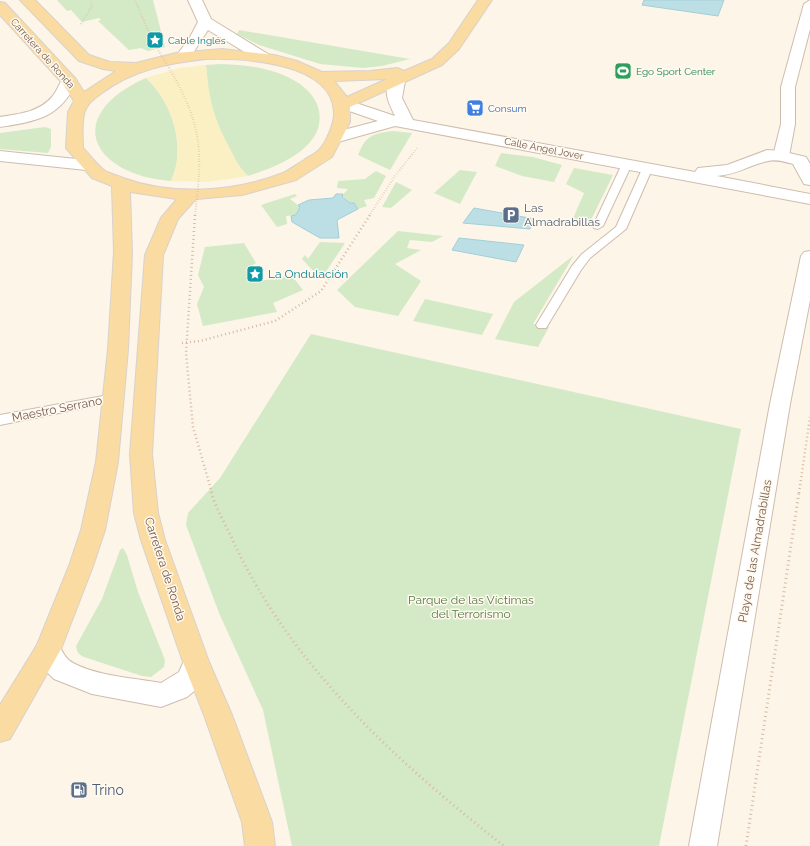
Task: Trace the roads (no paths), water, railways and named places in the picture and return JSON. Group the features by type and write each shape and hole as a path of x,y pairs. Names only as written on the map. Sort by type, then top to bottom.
{"main road":[{"name":"Carretera de Ronda","path":"27,0 84,58 103,65 138,68"},
{"path":"342,104 397,81 437,62 454,46 485,0"},
{"name":"Carretera de Ronda","path":"2,12 69,81 80,106"},
{"path":"228,54 263,57 294,65 318,77 334,90 342,104 342,124 338,137 323,156 312,165 282,179 248,189 190,195 145,192 121,186 102,176 86,165 78,153 73,141 72,122 80,106 102,85 121,74 184,56 228,54"},
{"path":"318,77 370,76 422,68"},
{"path":"0,730 48,649 81,566 93,530 107,462 118,349 123,252 121,186"},
{"name":"Carretera de Ronda","path":"190,195 170,218 154,255 141,454 146,513 153,540 196,662 218,715 254,815 260,846"}],"street":[{"path":"194,0 205,22 263,57"},
{"path":"781,156 788,124 788,87 810,4"},
{"path":"184,56 196,40 205,22"},
{"path":"0,122 30,116 51,107 60,100 69,81"},
{"path":"397,81 394,98 400,111 401,122"},
{"name":"Calle Ángel Jover","path":"342,104 401,122 648,167 810,199"},
{"path":"0,128 46,123 80,106"},
{"name":"Calle Ángel Jover","path":"338,137 401,122"},
{"name":"Calle Ángel Jover","path":"681,174 730,170 767,155 781,156 800,161 810,180"},
{"path":"0,156 86,165"},
{"name":"Playa de las Almadrabillas","path":"703,846 780,404 810,256"},
{"path":"48,649 53,661 63,672 92,682 161,695 177,689 190,679 196,662"}],"lane":[{"path":"598,226 627,164"},
{"path":"542,325 576,268 586,256 621,229 648,167"},
{"name":"Maestro Serrano","path":"0,420 114,398"}],"water":[{"path":"644,0 724,0 718,16 642,5"},
{"path":"336,194 343,194 342,197 350,203 354,203 358,209 337,220 339,238 320,238 292,222 291,216 296,215 300,207 298,205 309,200 333,198"},
{"path":"474,208 535,219 530,229 463,223"},
{"path":"459,238 524,245 516,262 452,250"}],"place":[{"name":"Cable Inglés","path":"155,40"},
{"name":"Ego Sport Center","path":"623,71"},
{"name":"Consum","path":"475,108"},
{"name":"Las Almadrabillas","path":"511,215"},
{"name":"La Ondulación","path":"255,274"},
{"name":"Trino","path":"79,790"}],"park label":[{"name":"Parque de las Víctimas del Terrorismo","path":"471,607"}]}
